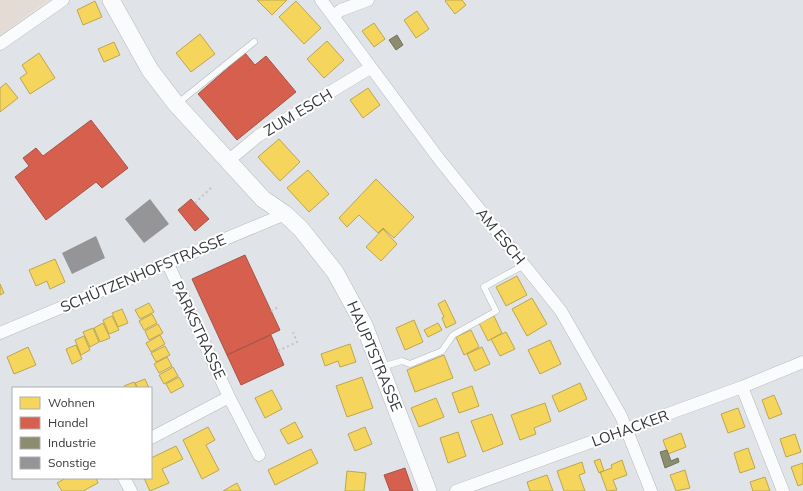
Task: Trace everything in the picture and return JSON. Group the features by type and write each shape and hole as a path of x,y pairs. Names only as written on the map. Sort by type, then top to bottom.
{"main road":[{"name":"HAUPTSTRASSE","path":"111,0 150,70 232,157 271,191 285,214 322,253 344,285 364,325 428,491"},
{"name":"HAUPTSTRASSE","path":"123,0 136,28 180,101"}],"street":[{"path":"0,44 63,0"},
{"name":"AM ESCH","path":"321,0 439,159 561,311 627,429 651,491"},
{"path":"333,16 341,10 368,0"},
{"name":"ZUM ESCH","path":"232,157 258,136 370,68"},
{"name":"SCHÜTZENHOFSTRASSE","path":"0,333 285,214"},
{"name":"PARKSTRASSE","path":"168,264 229,397 259,455"},
{"name":"LOHACKER","path":"456,491 742,387 803,362"},
{"path":"742,387 783,491"},
{"name":"PARKSTRASSE","path":"152,437 229,397"},
{"path":"124,479 130,491"}],"lane":[{"path":"180,101 254,42"},
{"path":"381,367 402,361 410,364 442,351 453,335 496,311 484,287 524,265"}],"path":[{"path":"195,203 213,186"},
{"path":"271,311 280,306"},
{"path":"278,351 297,342 293,332"}],"shaded area":[{"path":"0,0 48,0 0,35"}],"building: Wohnen":[{"path":"257,0 287,0 272,15"},
{"path":"462,0 466,5 455,14 445,1"},
{"path":"95,1 102,17 83,25 77,10"},
{"path":"296,1 321,28 304,44 279,17"},
{"path":"417,11 429,29 416,38 404,20"},
{"path":"374,23 385,39 374,47 362,31"},
{"path":"200,34 215,54 191,72 176,53"},
{"path":"327,41 344,60 324,78 307,59"},
{"path":"114,42 120,55 104,62 98,49"},
{"path":"39,53 55,78 30,94 20,78 27,73 22,65"},
{"path":"6,83 18,98 0,112 0,88"},
{"path":"368,88 380,105 363,118 350,100"},
{"path":"279,139 300,162 280,181 258,157"},
{"path":"308,170 329,194 309,212 287,188"},
{"path":"376,179 414,217 394,238 383,228 378,233 359,215 347,227 339,218"},
{"path":"383,229 397,244 381,261 366,247"},
{"path":"55,259 65,282 50,289 47,281 36,286 29,270"},
{"path":"517,276 527,295 506,306 496,287"},
{"path":"0,284 4,293 0,295"},
{"path":"532,298 547,324 527,336 512,309"},
{"path":"445,300 456,323 446,328 442,318 444,317 438,304"},
{"path":"149,303 154,312 140,319 135,310"},
{"path":"122,309 128,323 118,327 112,313"},
{"path":"152,314 157,323 144,330 139,321"},
{"path":"112,316 119,330 109,334 103,320"},
{"path":"494,316 502,333 488,341 479,323"},
{"path":"414,320 423,342 405,350 396,328"},
{"path":"103,323 110,338 100,342 94,328"},
{"path":"438,323 442,330 428,337 424,330"},
{"path":"158,324 163,333 149,340 145,331"},
{"path":"93,328 99,342 90,347 83,332"},
{"path":"471,330 479,347 464,355 456,337"},
{"path":"506,332 515,349 500,356 491,339"},
{"path":"160,335 165,344 151,352 146,343"},
{"path":"84,336 90,350 81,355 75,340"},
{"path":"550,340 561,364 540,374 528,350"},
{"path":"350,344 356,362 340,367 338,361 325,366 321,354"},
{"path":"76,345 82,359 72,364 66,349"},
{"path":"165,346 170,355 156,362 151,353"},
{"path":"28,347 36,365 14,374 7,357"},
{"path":"482,347 490,364 475,371 467,354"},
{"path":"444,355 453,378 415,392 407,370"},
{"path":"167,357 172,366 159,373 154,364"},
{"path":"173,367 178,376 164,384 159,375"},
{"path":"179,377 184,386 171,393 166,384"},
{"path":"362,377 373,408 347,417 336,386"},
{"path":"145,379 149,387 137,387 135,383"},
{"path":"134,382 136,387 124,387"},
{"path":"580,383 587,399 559,412 552,396"},
{"path":"472,386 479,406 459,413 452,393"},
{"path":"272,390 282,409 265,418 255,398"},
{"path":"774,395 782,414 769,419 762,400"},
{"path":"436,398 444,417 419,427 411,408"},
{"path":"545,403 551,421 534,428 536,434 520,440 511,415"},
{"path":"738,408 745,427 728,433 721,414"},
{"path":"492,414 503,444 483,452 471,421"},
{"path":"295,422 303,437 288,444 280,430"},
{"path":"208,427 215,440 206,445 219,470 202,479 183,440"},
{"path":"365,427 372,444 355,451 348,434"},
{"path":"458,432 466,456 448,463 440,438"},
{"path":"681,433 686,447 668,454 663,440"},
{"path":"795,434 801,452 786,457 780,439"},
{"path":"176,446 183,459 162,469 169,483 150,491 144,479 152,479 152,458"},
{"path":"748,448 755,468 740,473 734,453"},
{"path":"311,449 318,463 275,485 268,470"},
{"path":"600,459 604,471 599,473 594,461"},
{"path":"622,460 627,475 613,480 617,490 607,491 600,472 612,468 611,465"},
{"path":"582,462 585,473 579,475 585,491 564,491 557,471"},
{"path":"803,463 803,484 798,486 791,467"},
{"path":"685,470 690,488 676,491 670,475"},
{"path":"347,471 366,473 364,491 345,491"},
{"path":"547,475 553,491 530,491 527,482"},
{"path":"765,477 770,491 753,491 750,482"},
{"path":"64,479 96,479 98,483 83,491 62,491 57,483"},
{"path":"237,483 241,491 223,491"}],"building: Handel":[{"path":"245,53 255,65 266,56 296,92 237,140 198,94"},
{"path":"91,120 128,168 102,188 96,182 46,220 15,177 29,166 23,158 36,148 43,156"},
{"path":"191,199 209,219 195,231 178,210"},
{"path":"245,255 280,330 227,355 192,279"},
{"path":"271,335 284,365 241,385 227,355"},
{"path":"405,468 413,491 390,491 384,475"}],"building: Industrie":[{"path":"397,35 403,45 396,50 389,40"},
{"path":"667,450 671,461 678,458 679,462 665,468 660,452"}],"building: Sonstige":[{"path":"150,199 169,224 144,243 125,219"},
{"path":"96,236 105,258 72,274 62,253"}]}
